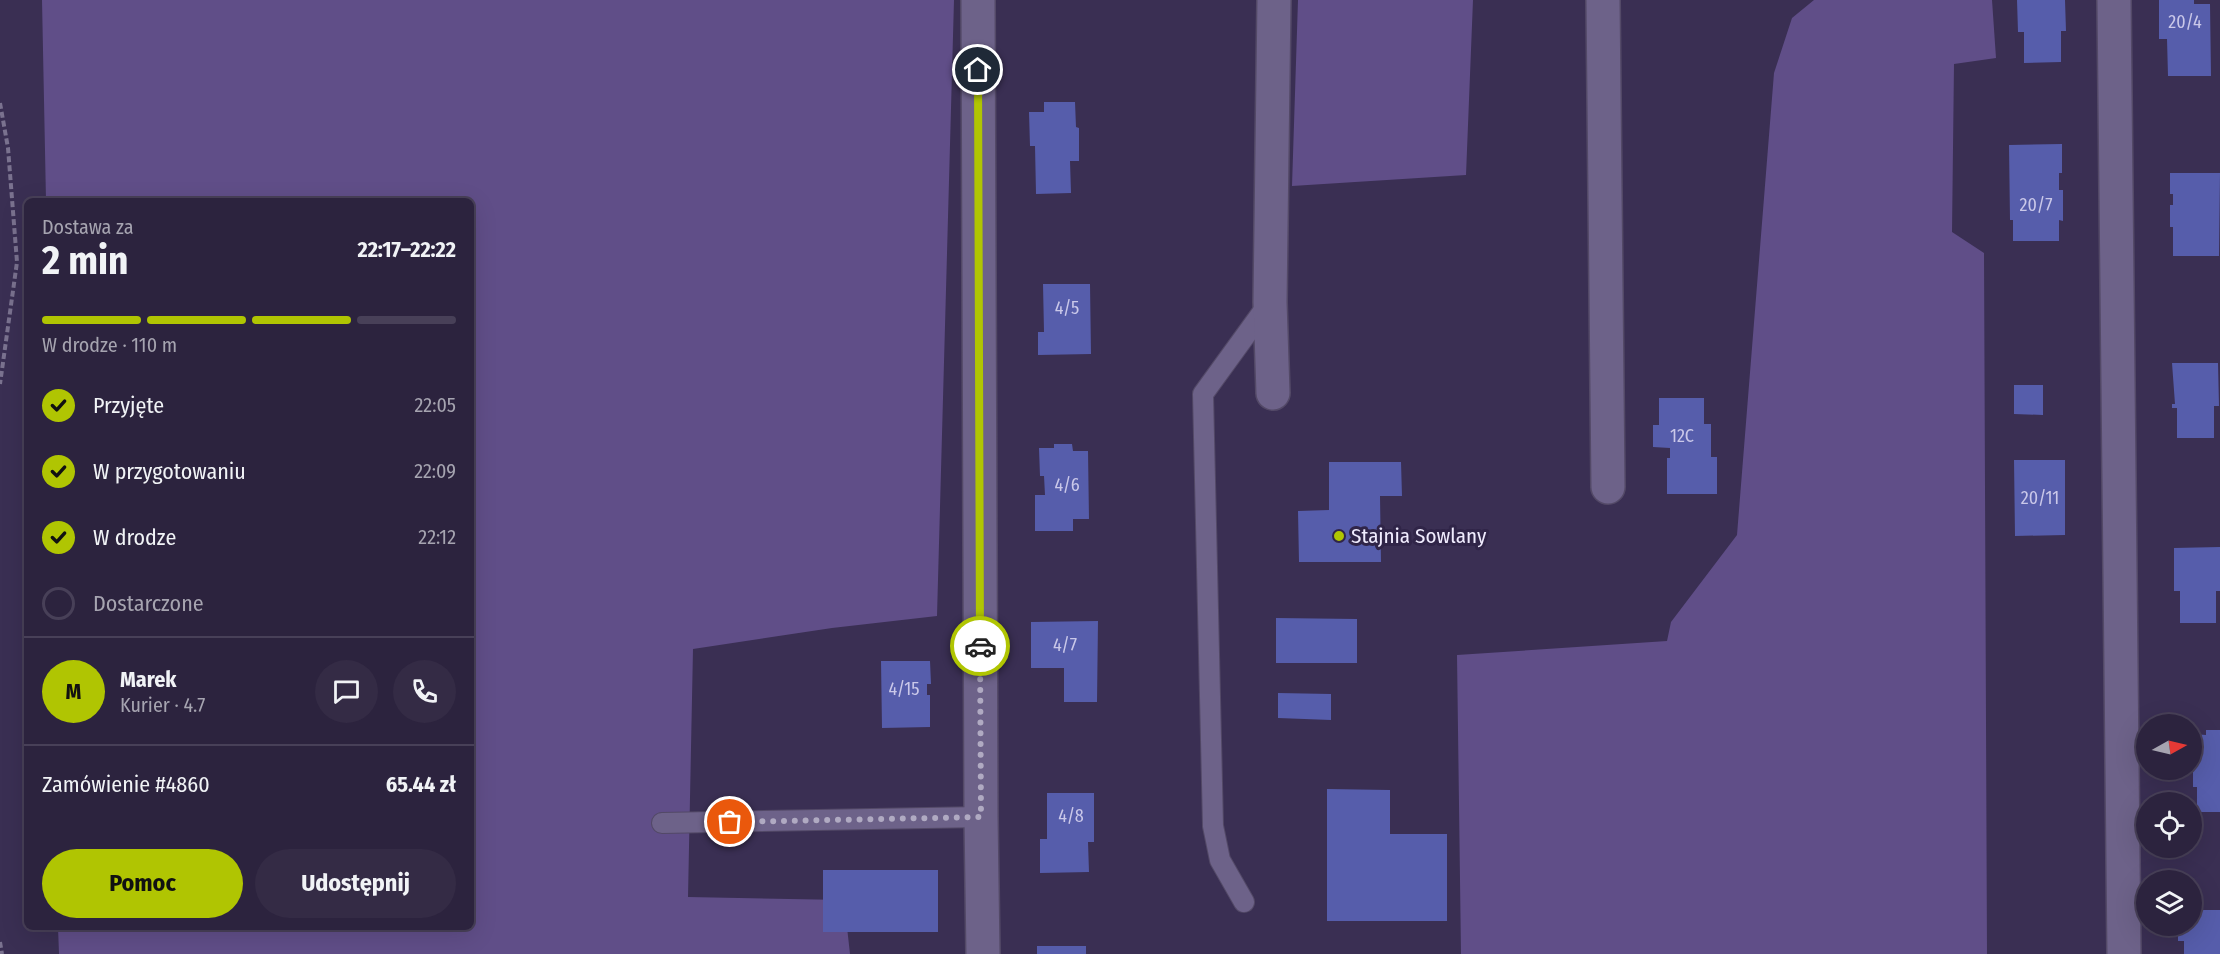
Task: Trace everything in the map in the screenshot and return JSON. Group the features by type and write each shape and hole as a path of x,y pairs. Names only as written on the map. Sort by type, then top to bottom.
{"street":[{"path":"978,0 983,954"},
{"path":"1273,393 1270,302 1274,0"},
{"path":"1604,0 1608,487"},
{"path":"2114,0 2124,954"}],"lane":[{"path":"1244,902 1220,860 1213,826 1203,394 1270,302"},
{"path":"662,823 981,817"}],"path":[{"path":"0,103 8,148 17,262 0,384"},
{"path":"0,942 2,954"}],"shaded area":[{"path":"42,0 954,0 937,616 832,628 693,649 688,897 844,900 850,954 59,954 58,930 474,930 474,198 46,198"},
{"path":"1298,0 1473,0 1466,175 1292,186"},
{"path":"1814,0 1992,0 1996,58 1954,64 1952,232 1984,253 1987,954 1461,954 1457,655 1667,641 1671,622 1737,535 1774,73 1792,18"}],"building":[{"path":"2017,0 2065,0 2066,31 2061,31 2061,62 2024,63 2024,32 2018,32"},
{"path":"2159,0 2194,0 2194,4 2210,4 2211,76 2168,76 2167,39 2159,39"},
{"path":"1044,102 1075,102 1076,127 1079,128 1079,161 1070,161 1071,193 1036,194 1035,146 1030,146 1029,112 1044,112"},
{"path":"2062,144 2062,173 2059,173 2059,190 2063,190 2063,221 2059,220 2059,241 2013,241 2013,220 2010,220 2009,145"},
{"path":"2170,173 2220,173 2219,256 2173,256 2170,205 2173,205 2173,194 2170,194"},
{"path":"1043,284 1090,284 1091,354 1038,355 1038,332 1044,332"},
{"path":"2172,363 2218,363 2219,406 2214,406 2214,438 2177,438 2177,408 2172,408 2172,404 2175,404"},
{"path":"2014,385 2043,385 2043,415 2014,414"},
{"path":"1659,398 1704,398 1704,424 1711,424 1711,457 1717,457 1717,494 1667,494 1667,458 1670,458 1670,448 1653,447 1653,425 1659,425"},
{"path":"1054,444 1072,444 1073,451 1088,451 1089,519 1073,519 1073,531 1035,531 1035,495 1045,495 1044,476 1040,476 1039,448 1054,448"},
{"path":"2014,460 2065,460 2065,535 2015,536"},
{"name":"Stajnia Sowlany","path":"1329,462 1401,462 1402,496 1380,496 1381,562 1299,562 1298,511 1329,510"},
{"path":"2220,547 2220,591 2216,591 2216,623 2180,623 2180,591 2174,591 2174,548"},
{"path":"1276,618 1357,619 1357,663 1276,663"},
{"path":"1098,621 1097,702 1064,702 1064,668 1031,668 1031,622"},
{"path":"881,661 930,661 931,684 927,684 927,695 930,695 930,727 882,728"},
{"path":"1278,693 1331,694 1331,720 1278,718"},
{"path":"2206,730 2220,730 2220,812 2202,812 2202,792 2197,792 2197,787 2193,787 2193,780 2202,780 2202,735 2206,735"},
{"path":"1327,789 1390,790 1390,834 1447,834 1447,921 1327,921"},
{"path":"1047,793 1094,793 1094,842 1088,842 1089,872 1040,873 1040,839 1047,839"},
{"path":"823,870 938,870 938,932 823,932"},
{"path":"2202,910 2220,910 2220,954 2184,954 2184,941 2178,941 2178,936 2202,936"},
{"path":"1037,946 1086,946 1086,954 1037,954"}],"way so far":[{"path":"730,822 981,817 980,646"}],"place":[{"name":"Stajnia Sowlany","path":"1339,536"}],"route":[{"path":"978,70 980,646"}]}
